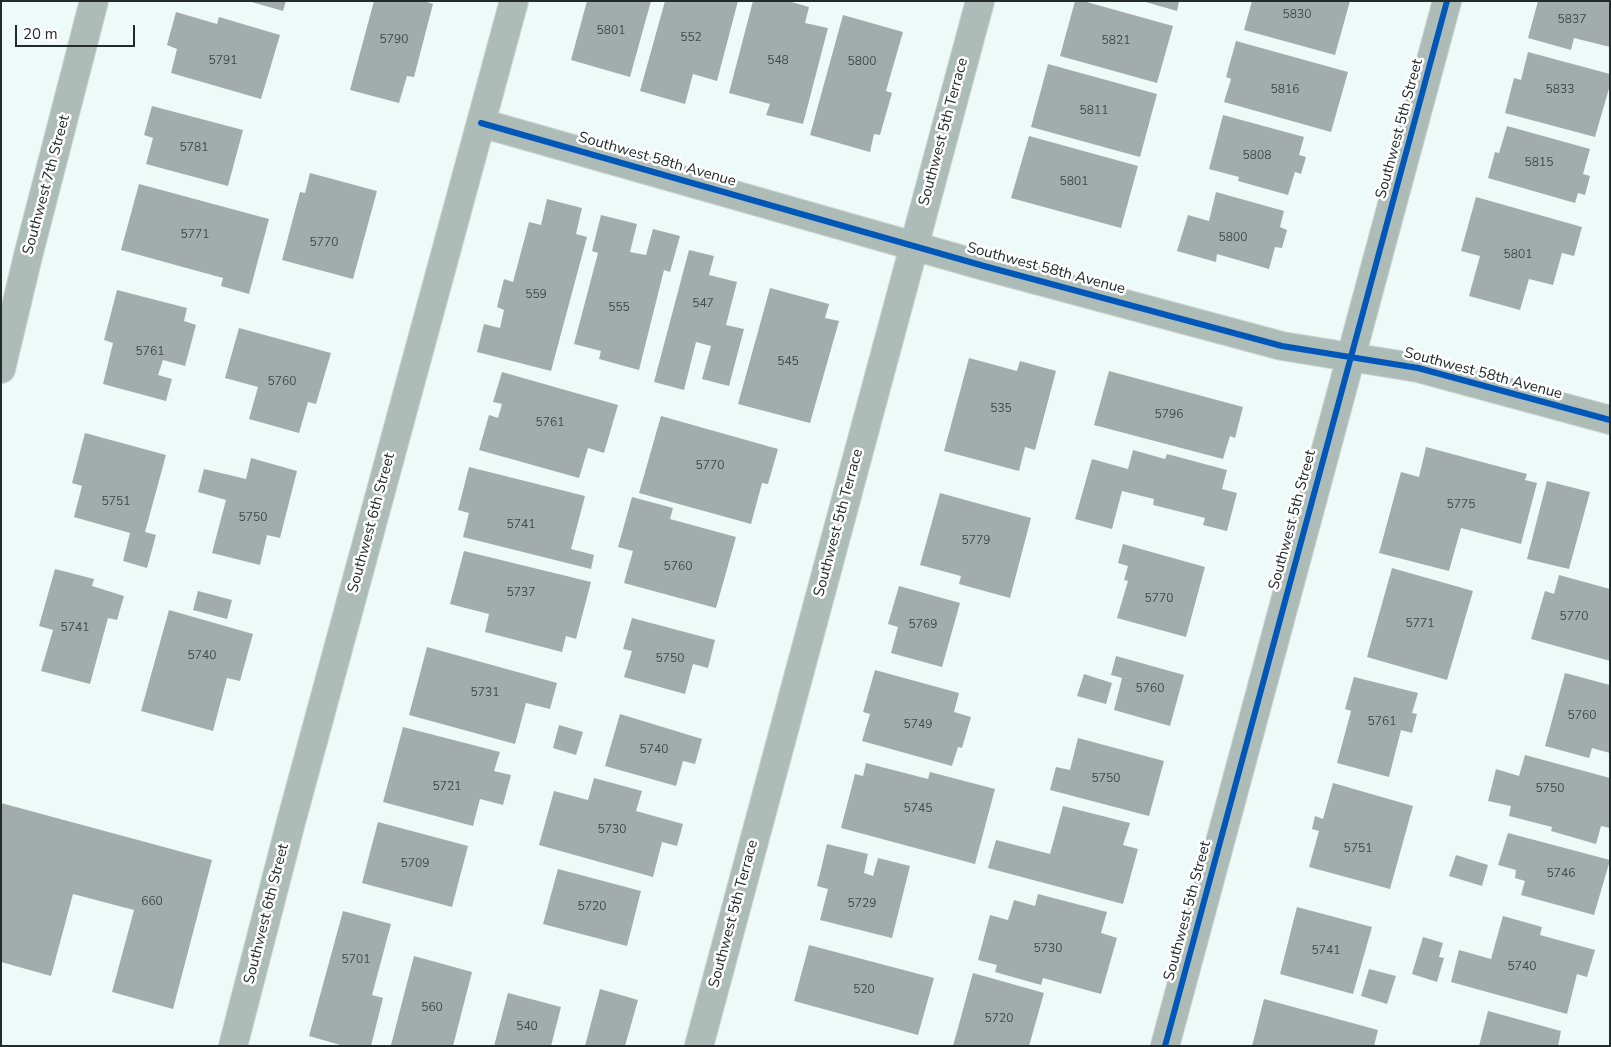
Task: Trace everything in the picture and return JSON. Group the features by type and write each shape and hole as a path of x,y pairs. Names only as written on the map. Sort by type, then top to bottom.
{"street":[{"name":"Southwest 7th Street","path":"1,369 28,256 94,1"},
{"name":"Southwest 6th Street","path":"233,1046 291,822 514,1"},
{"name":"Southwest 5th Terrace","path":"698,1046 980,1"},
{"name":"Southwest 5th Street","path":"1165,1046 1447,1"},
{"name":"Southwest 58th Avenue","path":"481,123 913,246 1282,346 1418,368 1610,420"}],"building":[{"path":"248,1 286,1 283,11"},
{"path":"374,1 424,1 433,4 414,77 407,76 399,103 350,90"},
{"path":"587,1 651,1 630,77 571,60"},
{"path":"665,1 738,1 717,81 693,74 685,104 640,91"},
{"path":"753,1 788,1 809,7 805,23 828,28 803,124 766,115 770,104 729,93"},
{"path":"1075,1 1083,1 1173,26 1157,83 1060,56"},
{"path":"1142,1 1179,1 1177,11"},
{"path":"1252,1 1350,1 1335,55 1244,30"},
{"path":"1538,1 1610,1 1610,47 1574,38 1571,50 1528,38"},
{"path":"176,12 217,24 219,17 280,35 261,99 171,73 177,49 167,45"},
{"path":"843,15 903,32 886,91 892,93 880,135 874,134 870,152 810,135"},
{"path":"1236,41 1348,72 1331,132 1224,102 1231,79 1226,77"},
{"path":"1528,52 1610,74 1610,85 1595,137 1505,113 1514,78 1521,80"},
{"path":"1048,64 1157,94 1140,157 1031,127"},
{"path":"152,106 243,130 228,186 146,164 153,138 144,135"},
{"path":"1223,115 1304,137 1299,155 1306,157 1301,174 1295,172 1288,195 1238,181 1239,177 1209,169"},
{"path":"1507,126 1590,149 1583,174 1590,176 1585,195 1578,193 1575,203 1488,178 1495,152 1499,153"},
{"path":"1029,136 1138,166 1121,228 1011,198"},
{"path":"310,173 377,191 353,279 282,260 300,192 305,193"},
{"path":"139,184 269,219 249,294 221,286 223,278 121,250"},
{"path":"1216,192 1284,211 1280,227 1287,230 1282,248 1275,247 1269,269 1217,254 1216,262 1177,251 1188,215 1209,221"},
{"path":"1476,197 1582,227 1574,256 1562,253 1553,285 1529,279 1520,310 1469,296 1480,256 1461,251"},
{"path":"547,199 582,208 576,234 587,237 551,371 477,352 484,324 500,328 504,310 497,307 504,279 513,282 529,222 541,225"},
{"path":"601,215 637,224 630,252 646,255 653,229 680,236 670,272 664,270 639,370 599,359 601,351 574,344 598,253 592,251"},
{"path":"689,250 714,256 709,275 737,282 726,325 744,329 729,386 702,379 711,346 696,342 684,390 654,382"},
{"path":"770,288 829,304 825,318 839,321 810,423 738,404"},
{"path":"117,290 187,308 184,321 196,325 185,366 163,360 158,375 172,379 166,401 103,384 113,343 104,340"},
{"path":"239,328 331,353 316,404 308,402 299,433 249,419 258,387 225,378"},
{"path":"969,358 1017,371 1020,361 1056,371 1035,450 1025,447 1019,471 944,451"},
{"path":"1109,371 1243,407 1235,438 1230,436 1223,459 1094,425"},
{"path":"502,372 618,405 604,453 588,448 579,478 479,450 489,415 498,418 502,404 493,402"},
{"path":"661,416 778,449 768,484 762,483 751,524 639,493"},
{"path":"85,433 166,455 145,532 156,535 147,568 123,561 130,533 74,517 82,486 72,483"},
{"path":"1426,447 1527,474 1525,480 1537,483 1521,544 1461,528 1449,571 1379,553 1401,472 1419,477"},
{"path":"1133,450 1165,459 1167,454 1227,470 1222,489 1237,493 1227,531 1203,525 1205,518 1153,505 1154,499 1122,491 1112,529 1075,519 1092,459 1128,469"},
{"path":"251,458 297,471 280,538 267,535 260,565 212,553 226,500 198,492 204,469 246,479"},
{"path":"469,467 585,496 571,549 594,555 591,569 463,537 469,513 458,510"},
{"path":"1547,481 1590,492 1569,569 1527,559"},
{"path":"940,493 1031,518 1010,598 959,584 961,576 920,565"},
{"path":"632,497 673,508 670,519 736,537 716,608 624,583 633,551 618,547"},
{"path":"1123,544 1205,567 1186,637 1117,618 1128,581 1124,580 1128,566 1118,563"},
{"path":"464,551 591,582 576,639 566,636 562,652 485,632 489,614 450,604"},
{"path":"1392,568 1473,591 1447,680 1367,657"},
{"path":"55,569 94,579 92,586 124,596 117,620 108,618 90,684 41,671 53,630 39,626"},
{"path":"1559,575 1610,589 1610,661 1531,639 1545,591 1554,594"},
{"path":"899,586 960,603 942,667 891,653 898,627 888,624"},
{"path":"198,591 232,600 227,619 193,610"},
{"path":"169,610 253,634 240,681 227,678 213,731 141,711"},
{"path":"632,618 715,640 708,668 693,664 685,694 624,677 632,651 623,649"},
{"path":"427,647 557,683 550,709 526,703 515,744 409,715"},
{"path":"1116,656 1184,675 1170,726 1114,710 1122,678 1111,675"},
{"path":"875,670 959,693 954,712 971,717 962,748 958,747 952,766 862,741 870,714 863,712"},
{"path":"1565,673 1610,685 1610,753 1592,748 1589,758 1545,746"},
{"path":"1084,674 1112,683 1106,704 1077,696"},
{"path":"1354,677 1418,693 1412,713 1417,714 1412,733 1401,730 1389,777 1337,763 1351,711 1345,709"},
{"path":"620,714 702,739 695,764 683,761 676,786 605,766"},
{"path":"559,725 583,732 576,755 553,748"},
{"path":"403,727 500,752 494,771 511,775 503,805 480,799 473,826 383,802"},
{"path":"1078,738 1164,761 1149,816 1050,790 1056,767 1070,770"},
{"path":"1525,755 1610,778 1610,828 1601,826 1596,844 1551,831 1552,827 1509,816 1511,806 1488,801 1496,769 1519,776"},
{"path":"866,763 928,779 930,772 995,789 975,864 841,828 855,774 863,776"},
{"path":"594,778 642,791 636,811 683,824 677,846 662,842 653,877 539,845 554,791 588,800"},
{"path":"1333,783 1413,806 1390,889 1309,867 1319,831 1312,829 1315,816 1323,819"},
{"path":"1,803 212,860 173,1009 112,992 134,910 73,894 51,976 1,962"},
{"path":"1063,806 1130,823 1123,845 1138,849 1123,904 988,868 996,840 1050,854"},
{"path":"378,822 468,846 452,907 362,883"},
{"path":"1508,833 1610,860 1594,915 1521,895 1525,881 1515,878 1516,870 1498,865"},
{"path":"827,844 868,854 864,873 873,876 878,858 910,866 892,938 820,920 828,889 817,886"},
{"path":"1456,855 1488,865 1482,886 1449,876"},
{"path":"558,869 641,891 627,946 543,924"},
{"path":"1038,894 1107,912 1101,933 1117,938 1101,994 1043,978 1041,985 995,972 997,965 978,960 990,915 1008,920 1014,900 1035,906"},
{"path":"1297,907 1372,927 1353,994 1280,974"},
{"path":"343,911 391,924 372,995 383,998 371,1046 344,1046 309,1036"},
{"path":"1503,916 1542,927 1540,935 1595,950 1587,977 1577,974 1567,1014 1451,982 1459,950 1491,959"},
{"path":"1423,937 1443,943 1439,957 1444,958 1437,982 1412,974"},
{"path":"809,945 934,978 918,1035 794,1001"},
{"path":"414,956 472,972 453,1046 391,1045"},
{"path":"1369,969 1396,976 1387,1004 1361,996"},
{"path":"973,973 1044,993 1029,1046 953,1046"},
{"path":"600,989 638,1000 625,1046 585,1046"},
{"path":"508,993 561,1007 551,1046 494,1046"},
{"path":"1264,999 1378,1030 1374,1046 1252,1046"},
{"path":"1488,1011 1561,1031 1558,1046 1479,1046"}],"cycle path":[{"path":"1165,1046 1447,1"},
{"path":"481,123 984,266 1282,346 1418,368 1610,420"}]}
